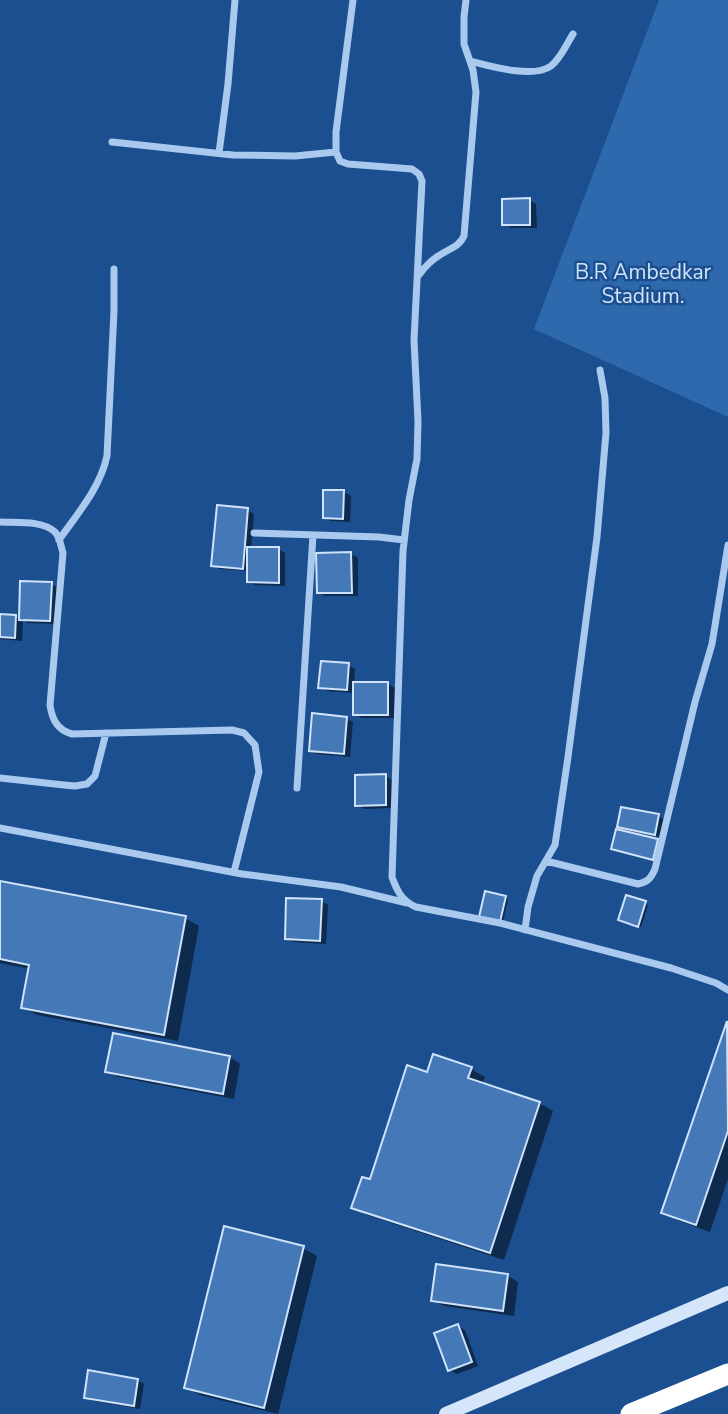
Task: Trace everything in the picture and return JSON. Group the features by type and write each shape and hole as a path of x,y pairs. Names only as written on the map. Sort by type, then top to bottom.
{"highway":[{"path":"631,1414 728,1374"}],"street":[{"path":"219,153 228,84 234,0"},
{"path":"353,0 336,132 336,152 340,161 348,164 412,169 419,174 422,181 414,340 417,459 404,540 392,877 397,892 408,904"},
{"path":"417,277 426,265 456,246 464,236 476,92 473,70 464,44 466,0"},
{"path":"470,61 507,69 537,71 554,63 573,34"},
{"path":"112,142 233,155 295,156 336,152"},
{"path":"59,540 96,487 107,456 114,269"},
{"path":"525,930 532,890 555,845 559,823 597,537 606,433 600,370"},
{"path":"0,522 40,525 54,532 59,540 63,553 50,705 52,719 65,732 232,730 244,733 255,745 259,772 234,872"},
{"path":"254,533 404,540"},
{"path":"297,788 313,535"},
{"path":"546,861 638,884 650,879 655,869 695,702 712,644 728,545"},
{"path":"0,778 75,786 88,784 95,776 106,733"},
{"path":"0,828 234,872 341,887 416,907 500,923 671,968 716,983 728,990"},
{"path":"446,1414 728,1293"}],"green space":[{"name":"B.R Ambedkar Stadium.","path":"659,0 728,0 728,417 534,329"}],"building":[{"path":"530,198 530,225 502,225 502,199"},
{"path":"323,490 344,490 343,519 323,518"},
{"path":"217,505 248,508 243,569 211,566"},
{"path":"247,547 279,547 279,583 247,582"},
{"path":"351,552 352,593 317,593 316,553"},
{"path":"20,581 52,582 50,621 19,620"},
{"path":"0,614 16,615 15,638 0,637"},
{"path":"321,661 349,663 347,690 318,688"},
{"path":"353,682 388,682 388,715 353,715"},
{"path":"312,713 347,717 344,754 309,751"},
{"path":"386,774 386,805 355,806 355,775"},
{"path":"621,807 659,814 655,835 617,827"},
{"path":"616,829 658,839 653,860 611,849"},
{"path":"0,881 186,916 164,1035 21,1008 29,965 0,959"},
{"path":"485,891 506,896 500,922 479,917"},
{"path":"626,895 646,901 638,927 618,920"},
{"path":"286,898 322,899 320,941 285,939"},
{"path":"727,1021 728,1131 696,1225 661,1213"},
{"path":"113,1033 230,1056 223,1094 105,1072"},
{"path":"433,1054 472,1067 468,1078 540,1102 490,1253 351,1208 362,1177 370,1179 407,1065 427,1072"},
{"path":"224,1226 304,1246 264,1408 184,1388"},
{"path":"436,1264 508,1274 503,1311 431,1301"},
{"path":"458,1324 472,1362 448,1371 434,1333"},
{"path":"88,1370 138,1379 134,1406 84,1398"}]}
